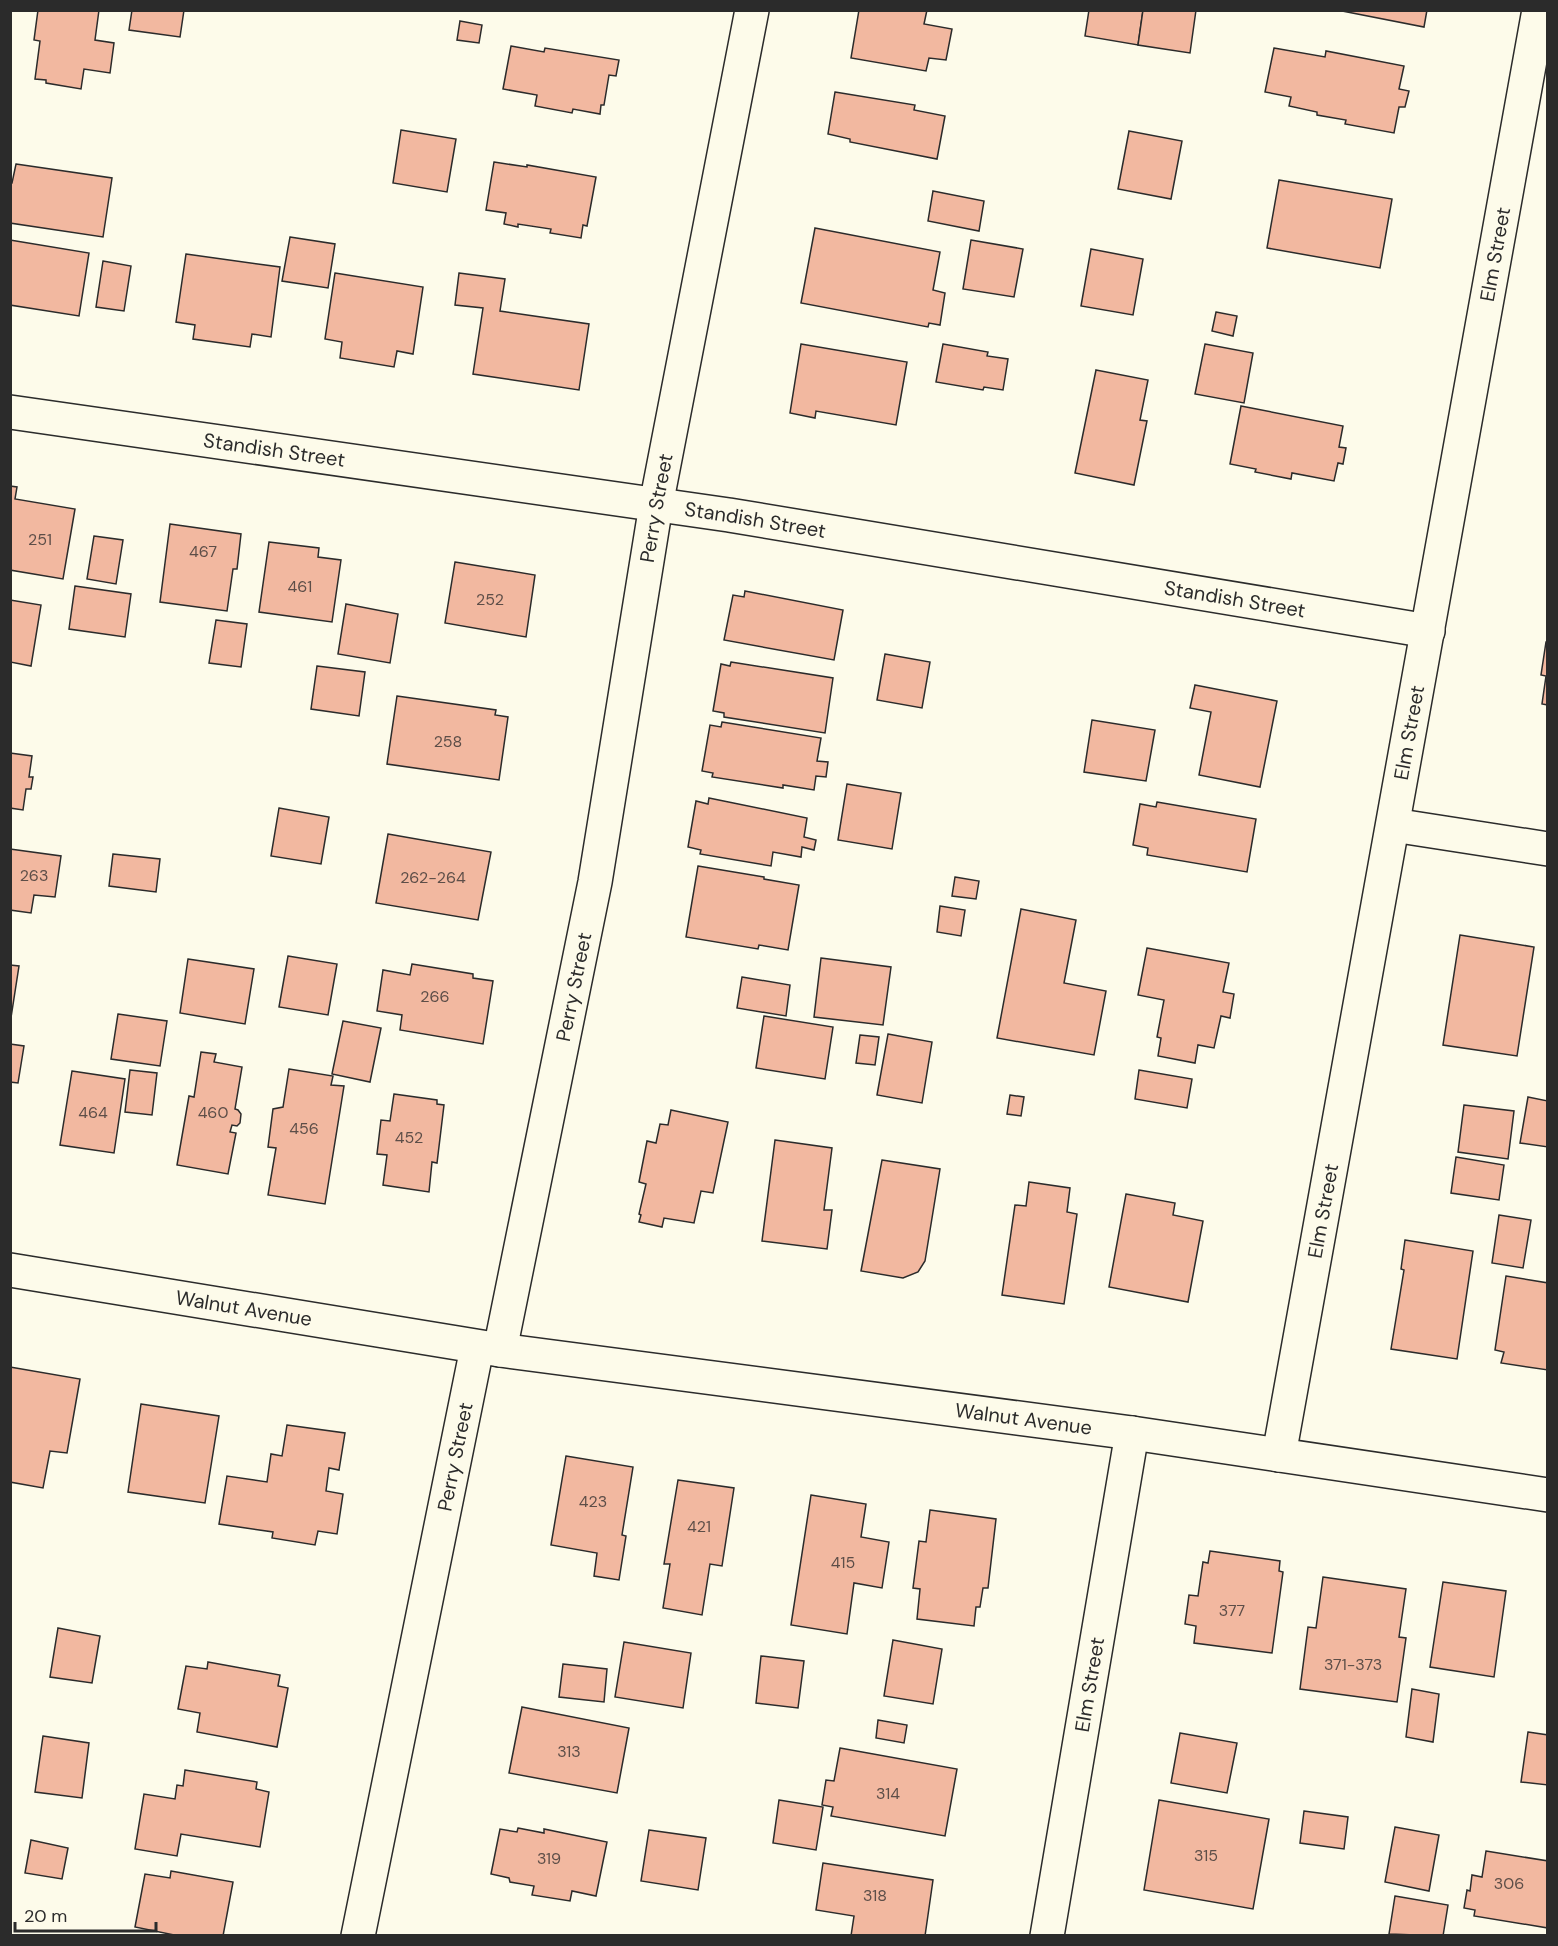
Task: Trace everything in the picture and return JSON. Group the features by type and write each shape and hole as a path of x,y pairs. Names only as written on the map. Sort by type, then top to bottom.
{"street":[{"name":"Perry Street","path":"358,1935 595,882 656,504 752,10"},
{"name":"Elm Street","path":"1279,1455 1539,10"},
{"name":"Standish Street","path":"10,412 729,515 1428,632"},
{"path":"1393,825 1548,849"},
{"name":"Walnut Avenue","path":"10,1270 489,1349 1132,1433 1548,1495"},
{"name":"Elm Street","path":"1047,1935 1132,1433"}],"building":[{"path":"38,10 99,10 95,40 114,43 110,73 84,69 81,89 35,79 40,41 34,40"},
{"path":"132,10 184,10 180,37 129,30"},
{"path":"859,10 927,10 924,24 952,29 946,60 929,58 926,71 851,58"},
{"path":"1089,10 1143,10 1138,45 1085,36"},
{"path":"1143,10 1196,10 1190,53 1138,45"},
{"path":"1337,10 1427,10 1424,27"},
{"path":"460,21 482,25 479,43 457,40"},
{"path":"511,46 544,52 545,48 619,60 616,76 609,75 604,105 601,105 600,114 573,109 572,113 535,106 537,95 503,89"},
{"path":"1274,48 1325,57 1326,51 1404,66 1399,89 1409,91 1405,107 1399,107 1394,133 1345,124 1346,120 1317,115 1317,112 1289,106 1291,97 1265,92"},
{"path":"835,92 915,105 914,110 945,116 937,159 850,142 850,139 828,134"},
{"path":"401,130 456,139 447,192 393,183"},
{"path":"1129,131 1182,141 1171,199 1118,189"},
{"path":"494,162 527,167 527,165 596,177 587,226 583,225 581,238 550,233 551,229 504,224 506,213 486,210"},
{"path":"16,164 112,178 103,237 10,223 10,183 12,183"},
{"path":"1279,180 1392,199 1380,268 1267,248"},
{"path":"933,191 984,201 979,231 928,221"},
{"path":"815,228 940,252 933,290 945,293 940,325 929,323 928,327 801,303"},
{"path":"290,237 335,244 328,288 282,281"},
{"path":"10,240 89,253 79,316 10,305"},
{"path":"971,240 1023,249 1014,297 963,289"},
{"path":"1091,249 1143,259 1133,315 1081,306"},
{"path":"186,254 280,267 271,337 252,334 250,347 193,339 195,325 176,322"},
{"path":"103,261 131,266 124,311 96,307"},
{"path":"335,273 423,287 413,354 397,351 394,367 340,358 342,342 325,339"},
{"path":"459,273 505,279 500,311 589,324 579,390 473,374 483,308 455,305"},
{"path":"1216,312 1237,316 1233,336 1212,331"},
{"path":"801,344 907,362 896,425 816,411 815,418 790,413"},
{"path":"943,344 988,352 987,356 1008,359 1003,390 984,387 983,390 936,382"},
{"path":"1205,344 1253,353 1244,403 1195,394"},
{"path":"1096,370 1148,380 1140,420 1147,421 1134,485 1075,473"},
{"path":"1241,406 1343,426 1339,447 1346,448 1343,464 1338,463 1334,481 1292,473 1291,479 1230,464"},
{"path":"10,486 17,487 15,499 75,509 63,579 10,570"},
{"path":"170,524 241,534 237,569 233,569 227,611 160,602"},
{"path":"94,536 123,540 116,584 87,579"},
{"path":"269,542 319,548 318,557 341,560 332,622 259,612"},
{"path":"455,562 535,575 526,637 445,623"},
{"path":"75,586 131,594 125,637 69,629"},
{"path":"745,591 843,610 834,660 724,640 733,595 744,597"},
{"path":"10,600 41,605 31,666 10,662"},
{"path":"346,604 398,614 390,663 338,654"},
{"path":"216,620 247,624 241,667 209,663"},
{"path":"1546,642 1548,642 1548,705 1542,704 1546,676 1541,675"},
{"path":"885,654 930,662 922,708 877,700"},
{"path":"731,662 833,678 825,733 724,717 724,713 713,711 721,664 730,666"},
{"path":"317,666 365,672 359,716 311,709"},
{"path":"1195,685 1277,701 1260,787 1199,775 1211,712 1190,708"},
{"path":"397,696 496,710 495,715 508,717 499,780 387,764"},
{"path":"1092,720 1155,730 1146,781 1084,772"},
{"path":"722,722 821,738 817,761 828,762 826,777 816,776 814,790 783,785 783,788 712,777 713,773 702,771 710,725 721,727"},
{"path":"10,753 32,756 29,777 33,777 31,789 26,789 23,810 10,808"},
{"path":"847,784 901,793 892,849 838,840"},
{"path":"709,798 807,818 804,837 816,840 814,850 802,847 801,857 773,852 771,866 700,854 701,850 688,847 696,801 708,804"},
{"path":"1157,802 1256,819 1247,872 1147,855 1148,848 1133,845 1140,804 1156,807"},
{"path":"279,808 329,817 321,864 271,856"},
{"path":"388,834 491,852 478,920 376,903"},
{"path":"10,849 61,856 55,897 34,895 31,913 10,910"},
{"path":"113,854 160,859 156,892 109,886"},
{"path":"698,866 799,885 788,950 759,945 758,949 686,937"},
{"path":"955,877 979,881 976,899 952,896"},
{"path":"940,906 965,910 961,936 937,932"},
{"path":"1021,909 1076,920 1064,983 1106,991 1094,1055 997,1038"},
{"path":"1460,935 1534,947 1517,1056 1443,1045"},
{"path":"1147,948 1229,963 1223,992 1234,994 1230,1018 1221,1016 1214,1048 1198,1045 1195,1063 1158,1056 1161,1038 1157,1037 1164,1000 1138,995"},
{"path":"288,956 337,964 328,1015 279,1007"},
{"path":"821,958 891,967 883,1025 814,1017"},
{"path":"188,959 254,969 245,1024 180,1013"},
{"path":"412,964 473,974 473,978 493,981 483,1044 400,1030 402,1015 377,1011 383,970 410,975"},
{"path":"10,965 19,966 10,1024"},
{"path":"742,977 790,985 786,1016 737,1008"},
{"path":"118,1014 167,1021 160,1066 111,1059"},
{"path":"764,1016 833,1027 825,1079 756,1068"},
{"path":"343,1021 381,1028 370,1082 332,1074"},
{"path":"888,1034 932,1042 922,1103 877,1095"},
{"path":"860,1035 879,1037 875,1065 856,1063"},
{"path":"10,1044 24,1046 18,1083 10,1082"},
{"path":"201,1052 216,1054 214,1062 242,1067 235,1109 241,1114 240,1123 237,1126 232,1125 230,1132 236,1133 228,1174 177,1165 189,1096 194,1097"},
{"path":"289,1069 333,1076 331,1085 344,1086 325,1204 268,1195 276,1148 268,1147 273,1109 283,1107"},
{"path":"130,1070 157,1073 152,1115 125,1112"},
{"path":"1139,1070 1192,1079 1187,1108 1135,1099"},
{"path":"72,1071 125,1079 114,1153 60,1145"},
{"path":"394,1094 437,1100 437,1104 444,1105 437,1163 432,1162 429,1192 383,1185 387,1155 377,1154 381,1120 390,1121"},
{"path":"1010,1095 1024,1097 1021,1116 1007,1114"},
{"path":"1528,1097 1548,1101 1548,1147 1520,1143"},
{"path":"1464,1105 1514,1111 1508,1159 1458,1152"},
{"path":"671,1110 728,1122 713,1193 701,1191 694,1223 664,1218 662,1227 639,1222 646,1184 639,1182 647,1141 656,1143 660,1124 668,1125"},
{"path":"775,1140 832,1148 824,1210 832,1210 827,1249 762,1241"},
{"path":"1456,1157 1504,1165 1499,1200 1451,1193"},
{"path":"882,1160 940,1169 925,1261 918,1272 903,1278 861,1271"},
{"path":"1029,1182 1070,1188 1067,1212 1077,1214 1064,1304 1002,1295 1015,1205 1026,1206"},
{"path":"1126,1194 1175,1203 1173,1215 1203,1221 1188,1302 1109,1287"},
{"path":"1499,1215 1531,1220 1523,1268 1492,1263"},
{"path":"1405,1240 1473,1251 1457,1359 1391,1349 1404,1270 1401,1269"},
{"path":"1506,1276 1548,1283 1548,1370 1501,1363 1504,1352 1495,1350"},
{"path":"10,1367 80,1379 67,1453 50,1451 43,1488 10,1482"},
{"path":"141,1404 219,1416 205,1503 128,1492"},
{"path":"287,1425 345,1433 339,1470 329,1468 326,1491 343,1494 337,1534 318,1531 315,1545 272,1538 273,1532 219,1524 227,1476 267,1482 271,1454 282,1456"},
{"path":"566,1456 633,1467 622,1535 626,1536 619,1580 594,1576 597,1553 551,1545"},
{"path":"678,1480 734,1488 722,1566 710,1564 702,1615 663,1608 670,1564 664,1564"},
{"path":"811,1495 866,1504 861,1537 889,1542 882,1588 854,1583 847,1634 791,1625"},
{"path":"930,1510 996,1519 988,1588 983,1588 980,1607 976,1607 974,1626 917,1619 920,1589 913,1588 919,1541 926,1542"},
{"path":"1210,1551 1280,1561 1279,1571 1283,1572 1272,1653 1194,1643 1196,1626 1185,1624 1189,1595 1198,1596 1203,1562 1208,1563"},
{"path":"1323,1577 1406,1589 1399,1637 1406,1638 1397,1702 1300,1689 1308,1627 1316,1628"},
{"path":"1443,1582 1506,1591 1494,1677 1430,1667"},
{"path":"58,1628 100,1636 92,1683 50,1677"},
{"path":"893,1640 942,1649 933,1704 884,1696"},
{"path":"624,1642 691,1653 683,1708 615,1697"},
{"path":"761,1656 804,1661 798,1708 756,1703"},
{"path":"208,1662 280,1675 278,1686 288,1688 277,1747 197,1732 200,1713 178,1709 186,1666 207,1669"},
{"path":"563,1664 607,1669 604,1702 559,1697"},
{"path":"1412,1689 1439,1694 1433,1742 1406,1737"},
{"path":"522,1707 629,1728 617,1793 509,1773"},
{"path":"878,1720 907,1725 904,1743 876,1738"},
{"path":"1528,1732 1548,1735 1548,1785 1521,1782"},
{"path":"1180,1733 1237,1743 1227,1793 1171,1783"},
{"path":"43,1736 89,1743 82,1798 35,1792"},
{"path":"840,1748 957,1769 945,1836 831,1816 833,1807 822,1805 826,1780 834,1781"},
{"path":"185,1770 257,1782 256,1789 269,1792 260,1847 181,1834 177,1856 135,1849 144,1794 175,1799 177,1785 183,1786"},
{"path":"779,1800 823,1807 816,1850 773,1843"},
{"path":"1159,1800 1269,1819 1253,1909 1144,1890"},
{"path":"1304,1811 1348,1817 1344,1849 1300,1843"},
{"path":"1395,1827 1439,1835 1429,1891 1385,1882"},
{"path":"518,1828 544,1833 544,1829 607,1842 596,1896 572,1891 570,1901 532,1895 534,1886 510,1882 509,1878 491,1874 500,1829 517,1832"},
{"path":"649,1830 706,1838 698,1890 641,1881"},
{"path":"31,1840 68,1848 62,1879 25,1873"},
{"path":"1486,1851 1548,1861 1548,1928 1474,1916 1475,1910 1464,1908 1467,1890 1470,1891 1472,1875 1482,1877"},
{"path":"823,1863 933,1880 925,1936 851,1936 854,1916 816,1910"},
{"path":"171,1871 233,1882 223,1936 179,1936 135,1927 145,1874 170,1878"},
{"path":"1395,1896 1448,1905 1443,1936 1389,1934"}]}
